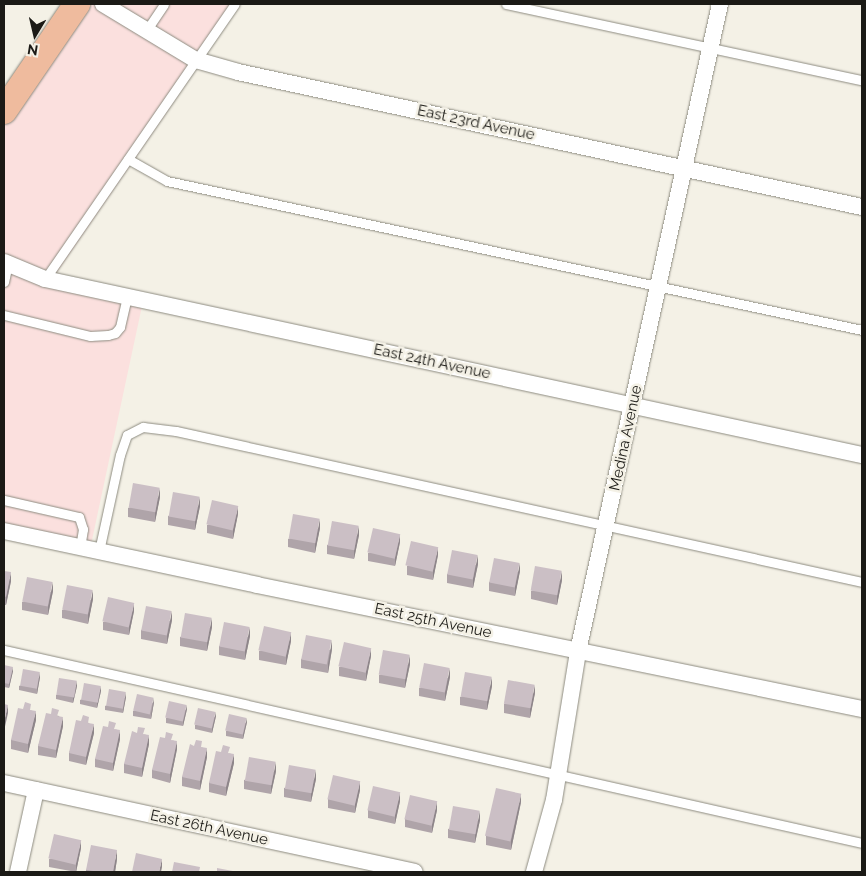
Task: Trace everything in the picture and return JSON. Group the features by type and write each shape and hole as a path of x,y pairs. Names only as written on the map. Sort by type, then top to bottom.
{"main road":[{"path":"4,111 77,4"}],"street":[{"name":"East 23rd Avenue","path":"103,4 196,60 238,72 862,207"},
{"name":"Medina Avenue","path":"534,872 554,800 578,651 720,4"},
{"name":"East 24th Avenue","path":"6,262 45,279 862,455"},
{"name":"East 25th Avenue","path":"4,531 862,709"},
{"name":"East 26th Avenue","path":"4,783 414,872"},
{"path":"18,872 36,790"}],"lane":[{"path":"146,31 164,4"},
{"path":"45,279 235,4"},
{"path":"506,4 710,46 862,80"},
{"path":"128,159 167,181 862,330"},
{"path":"4,282 6,262"},
{"path":"4,315 90,336 108,336 115,333 120,327 127,297"},
{"path":"99,551 120,455 127,435 143,427 176,431 862,582"},
{"path":"4,500 79,517 83,529 80,547"},
{"path":"4,650 862,843"}],"shaded area":[{"path":"69,4 241,4 49,284 142,306 89,554 4,536 4,117"}],"building":[{"path":"133,483 160,488 155,512 129,508"},
{"path":"173,492 200,497 195,521 169,517"},
{"path":"212,500 238,506 233,530 206,524"},
{"path":"293,514 320,519 315,543 289,539"},
{"path":"332,521 359,526 354,550 328,546"},
{"path":"373,528 400,534 395,559 367,552"},
{"path":"411,541 438,547 433,572 405,565"},
{"path":"452,550 478,555 473,580 447,575"},
{"path":"494,558 520,563 515,588 489,583"},
{"path":"535,566 562,571 557,595 531,591"},
{"path":"4,571 11,572 6,597 4,596"},
{"path":"27,577 53,582 48,607 22,602"},
{"path":"67,585 93,590 88,615 62,610"},
{"path":"108,597 134,603 129,627 102,621"},
{"path":"146,606 172,611 167,636 141,631"},
{"path":"185,613 212,618 207,642 181,638"},
{"path":"224,622 250,627 245,652 219,647"},
{"path":"264,626 291,632 286,657 258,650"},
{"path":"306,635 332,640 327,665 301,660"},
{"path":"344,642 371,648 366,673 338,666"},
{"path":"383,650 410,655 405,679 379,675"},
{"path":"424,663 450,668 445,693 419,688"},
{"path":"4,665 13,667 9,684 4,683"},
{"path":"23,669 40,672 37,689 20,686"},
{"path":"465,672 492,677 487,701 461,697"},
{"path":"59,678 77,681 74,698 56,695"},
{"path":"508,680 535,685 530,708 504,704"},
{"path":"84,683 101,686 98,703 81,700"},
{"path":"109,689 126,692 123,709 106,706"},
{"path":"137,694 154,698 150,714 133,711"},
{"path":"169,701 187,705 183,722 165,718"},
{"path":"25,702 31,704 30,710 36,711 28,744 11,740 18,708 23,709"},
{"path":"4,704 8,705 4,722"},
{"path":"52,708 59,710 57,716 63,717 56,750 38,746 46,713 51,714"},
{"path":"198,708 216,712 212,729 194,725"},
{"path":"229,714 247,718 243,735 225,731"},
{"path":"83,715 89,717 88,723 94,724 86,757 69,753 76,720 81,721"},
{"path":"109,721 116,723 114,729 120,730 113,763 95,759 103,726 108,727"},
{"path":"138,727 145,728 143,734 149,735 142,768 124,764 132,731 137,733"},
{"path":"166,732 173,734 171,740 177,741 170,774 152,770 160,737 165,738"},
{"path":"196,740 202,741 201,747 207,748 200,781 182,777 190,744 194,746"},
{"path":"223,745 230,747 228,753 234,754 226,787 209,783 216,751 221,752"},
{"path":"249,757 276,762 271,785 245,781"},
{"path":"289,765 316,770 311,793 285,789"},
{"path":"333,775 360,781 355,806 327,799"},
{"path":"373,786 400,792 395,817 367,810"},
{"path":"496,788 521,794 510,842 485,836"},
{"path":"410,795 437,801 432,826 404,819"},
{"path":"453,806 480,811 475,834 449,830"},
{"path":"54,834 81,840 76,865 48,858"},
{"path":"91,845 117,850 113,872 86,870"},
{"path":"136,853 162,859 159,872 132,872"},
{"path":"174,862 200,867 199,872 172,872"},
{"path":"217,868 238,872 217,872"}]}
